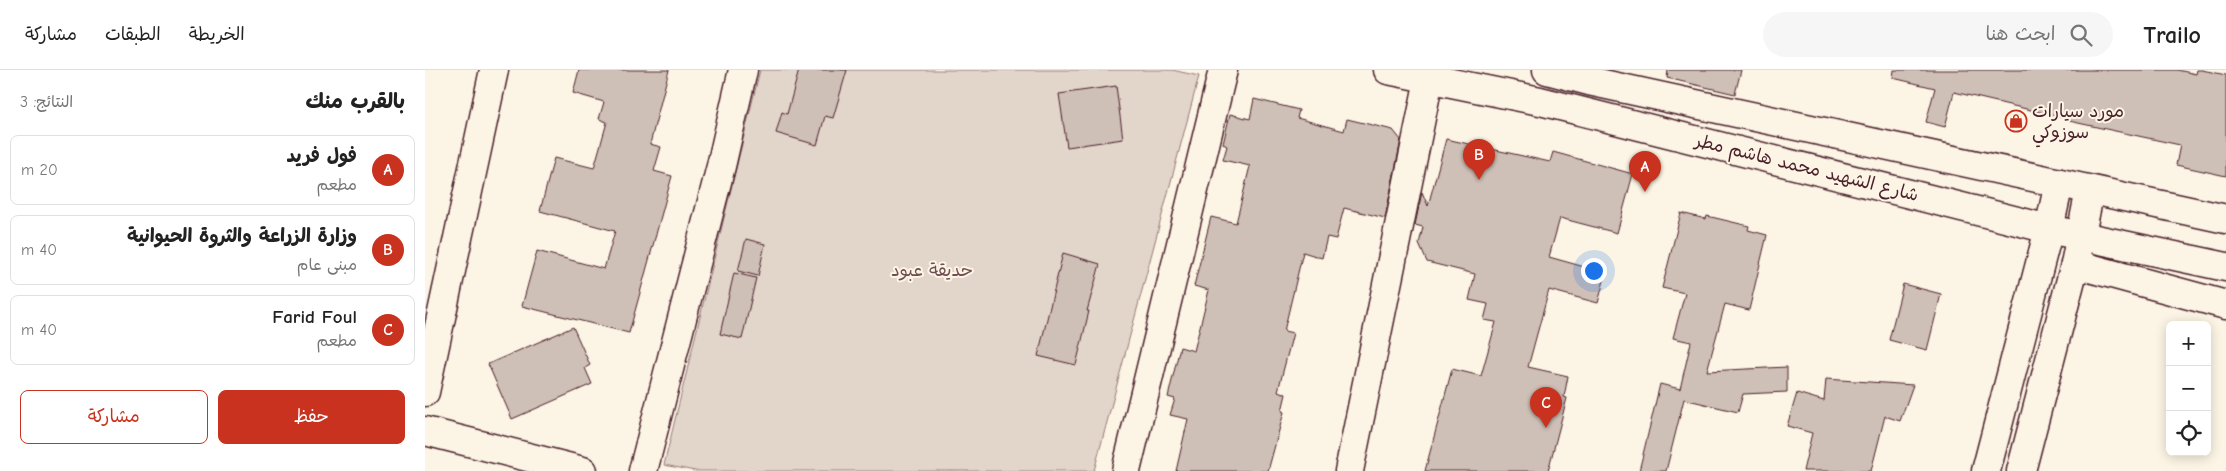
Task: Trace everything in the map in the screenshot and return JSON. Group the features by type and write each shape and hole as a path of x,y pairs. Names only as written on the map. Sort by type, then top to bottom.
{"street":[{"path":"425,392 494,70"},
{"path":"643,471 721,166 743,70"},
{"path":"1126,471 1223,70"},
{"name":"شارع الشهيد محمد هاشم مطر","path":"1388,70 1540,102 2049,229 2226,267"},
{"name":"شارع الشهيد محمد هاشم مطر","path":"1547,70 1589,81 2226,219"},
{"path":"1349,471 1429,80"},
{"path":"1986,471 2049,229 2059,183"},
{"path":"2021,471 2075,264 2090,190"},
{"path":"2075,264 2226,305"},
{"path":"425,431 583,471"}],"green space":[{"name":"حديقة عبود","path":"760,70 1172,70 1199,76 1094,471 695,471 664,465"}],"building":[{"path":"579,70 669,70 650,144 661,147 654,171 672,176 629,333 522,306 537,251 604,269 615,231 540,211 554,158 594,168 607,122 599,119 604,102 573,93"},
{"path":"799,70 847,70 833,118 825,116 817,145 776,133 782,112 787,114"},
{"path":"1668,70 1741,70 1735,94 1667,78"},
{"path":"1894,70 2177,70 2196,74 2197,70 2202,70 2226,75 2226,176 2176,165 2180,145 2069,121 2069,119 1954,92 1945,127 1926,122 1935,88 1893,78"},
{"path":"1116,86 1123,139 1067,147 1059,94"},
{"path":"1254,99 1299,110 1297,118 1344,131 1347,119 1393,130 1401,140 1385,218 1344,208 1336,239 1327,237 1322,258 1303,252 1284,331 1293,333 1278,391 1286,394 1282,411 1284,412 1268,471 1176,471 1188,419 1170,415 1175,399 1168,397 1180,347 1194,351 1209,290 1194,286 1211,217 1236,223 1250,166 1223,160 1227,146 1223,144 1230,114 1250,119"},
{"path":"1446,139 1550,162 1553,152 1633,174 1617,233 1560,218 1549,257 1606,273 1598,303 1549,290 1528,367 1568,376 1564,397 1567,398 1548,471 1425,471 1452,369 1481,376 1496,322 1484,320 1488,304 1469,300 1475,274 1427,262 1419,244 1423,227 1415,225 1422,192 1428,206"},
{"path":"1681,213 1706,219 1707,216 1749,226 1748,230 1767,235 1749,310 1725,304 1707,371 1787,367 1787,392 1743,394 1738,412 1684,399 1666,471 1639,471 1660,384 1680,389 1691,342 1673,338 1685,293 1662,288"},
{"path":"746,239 765,244 758,276 738,271"},
{"path":"1063,253 1100,264 1087,311 1089,311 1076,365 1038,356"},
{"path":"734,273 756,278 742,339 720,334"},
{"path":"1903,284 1941,294 1927,350 1889,340"},
{"path":"573,327 590,365 585,368 592,384 512,419 488,364"},
{"path":"1826,379 1913,385 1900,421 1885,416 1871,471 1803,471 1812,433 1787,426 1797,393 1824,401"}],"place":[{"name":"مورد سيارات سوزوكي","path":"2016,121"},
{"name":"وزارة الزراعة والثروة الحيوانية","path":"1479,180"},
{"name":"فول فريد","path":"1645,192"},
{"name":"Farid Foul","path":"1546,428"}]}
